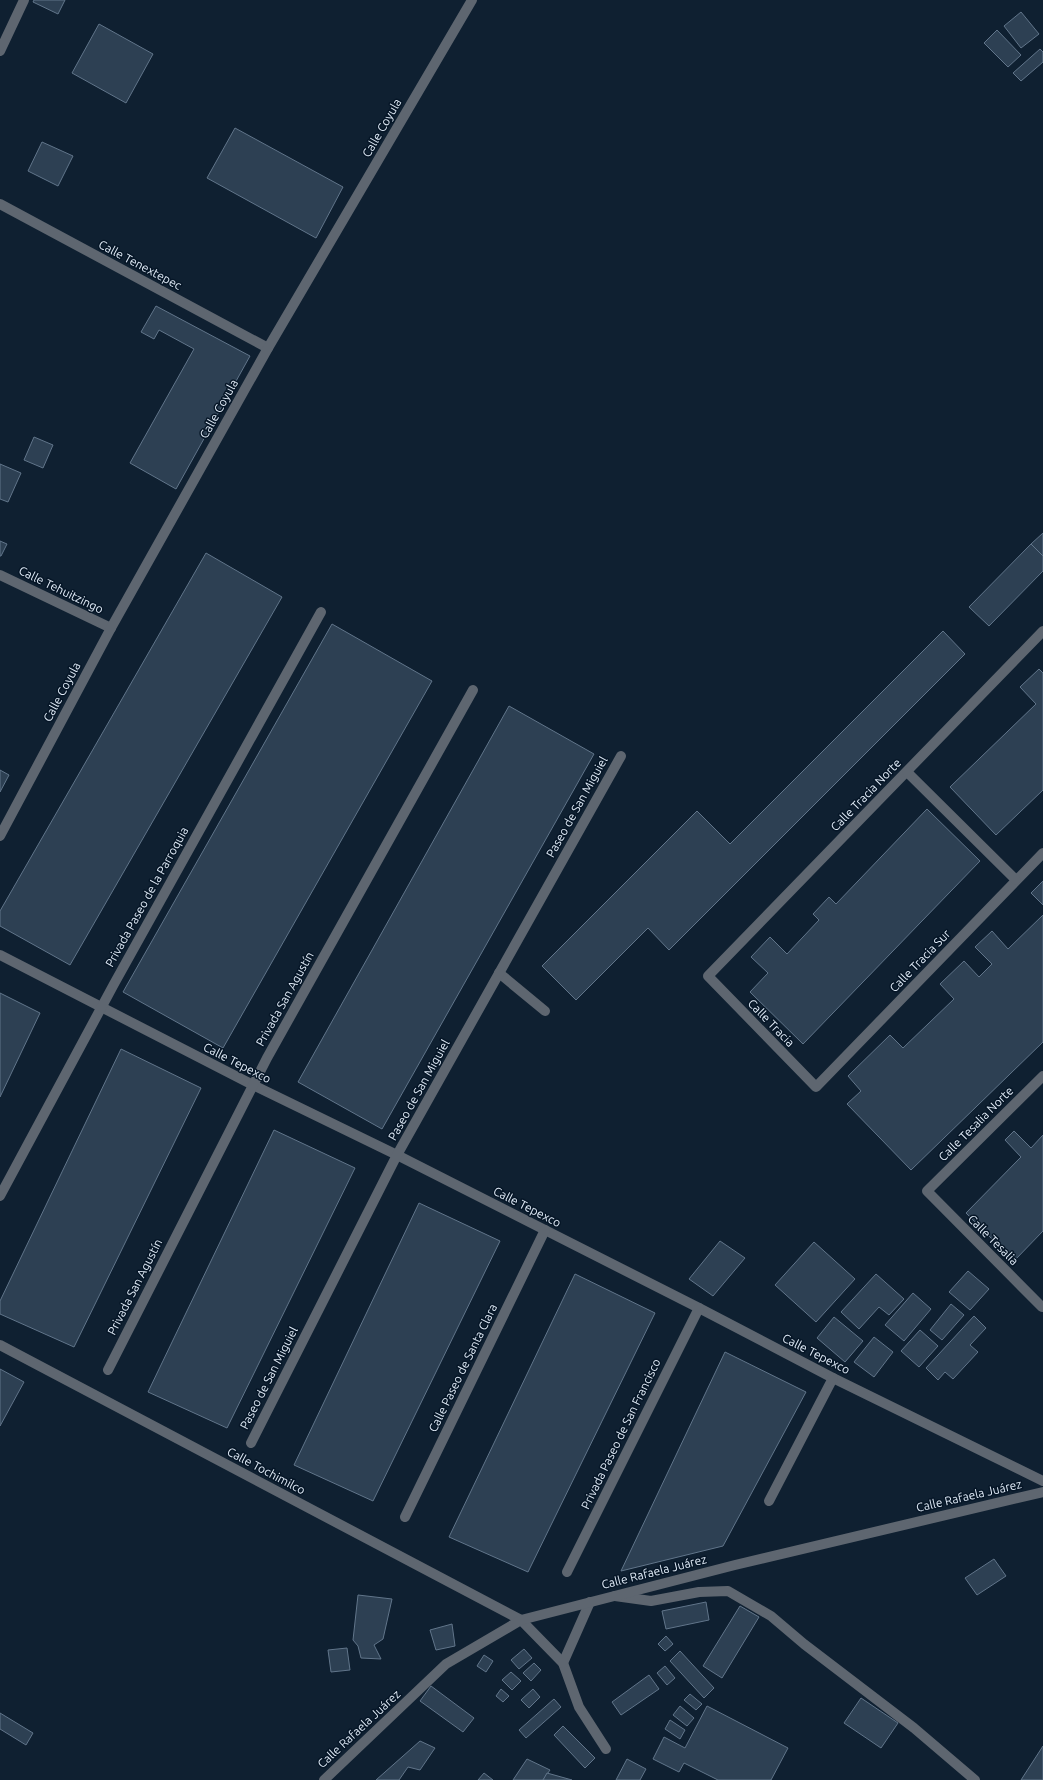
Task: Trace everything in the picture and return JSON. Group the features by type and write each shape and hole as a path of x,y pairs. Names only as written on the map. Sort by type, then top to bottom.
{"street":[{"path":"0,51 24,0"},
{"name":"Calle Coyula","path":"0,836 111,628 268,348 472,0"},
{"name":"Calle Tenextepec","path":"0,204 268,348"},
{"name":"Calle Tehuitzingo","path":"0,575 111,628"},
{"name":"Privada Paseo de la Parroquia","path":"0,1196 321,612"},
{"name":"Calle Tracia Norte","path":"708,976 1043,631"},
{"name":"Privada San Agustín","path":"108,1370 253,1086 473,690"},
{"name":"Paseo de San Miguiel","path":"251,1443 397,1155 621,756"},
{"path":"907,772 1016,880"},
{"name":"Calle Tracia Sur","path":"816,1087 1043,853"},
{"name":"Calle Tepexco","path":"0,955 253,1086 397,1155 834,1378 1043,1481"},
{"path":"499,973 545,1011"},
{"name":"Calle Tracia","path":"708,976 816,1087"},
{"name":"Calle Tesalia Norte","path":"927,1191 1043,1076"},
{"name":"Calle Tesalia","path":"927,1191 1042,1307"},
{"name":"Calle Paseo de Santa Clara","path":"405,1517 545,1230"},
{"name":"Privada Paseo de San Francisco","path":"567,1572 699,1308"},
{"name":"Calle Tochimilco","path":"0,1345 521,1620 563,1663"},
{"path":"769,1501 834,1378"},
{"name":"Calle Rafaela Juárez","path":"324,1780 446,1664 521,1620 735,1565 1043,1492"},
{"path":"612,1596 651,1600 700,1592 728,1591 772,1616 804,1644 914,1728 975,1780"},
{"path":"590,1602 563,1663 579,1707 606,1749"}],"building":[{"path":"34,0 65,0 58,14 33,2"},
{"path":"1021,12 1039,34 1021,48 1004,26"},
{"path":"99,24 153,54 126,103 72,73"},
{"path":"997,30 1021,55 1008,67 984,43"},
{"path":"1040,49 1043,52 1043,62 1021,81 1013,73"},
{"path":"235,128 343,187 316,238 207,178"},
{"path":"42,142 73,156 58,186 28,171"},
{"path":"156,306 250,356 176,489 130,463 194,349 159,330 154,339 141,332"},
{"path":"34,437 53,445 43,468 24,460"},
{"path":"0,464 21,473 8,502 0,499"},
{"path":"1043,533 1043,556 1031,544"},
{"path":"0,541 7,544 1,556 0,556"},
{"path":"1031,544 1043,556 1043,571 989,626 969,607"},
{"path":"206,553 282,597 70,965 0,926 0,911"},
{"path":"332,624 432,681 223,1048 123,992"},
{"path":"943,631 965,654 669,950 648,928 576,1000 542,966 697,811 730,844"},
{"path":"1039,669 1043,673 1043,790 996,835 950,787 1036,704 1020,687"},
{"path":"509,706 594,754 382,1129 298,1082"},
{"path":"0,770 9,775 0,792"},
{"path":"927,809 980,861 803,1044 750,992 768,973 751,957 770,937 787,954 819,920 813,914 829,897 836,904"},
{"path":"1043,881 1043,905 1031,893"},
{"path":"1043,915 1043,1042 911,1170 847,1104 861,1091 848,1076 890,1035 903,1048 954,999 940,984 964,961 979,977 992,964 975,947 992,931 1008,949"},
{"path":"0,993 40,1013 0,1097"},
{"path":"121,1049 201,1088 74,1347 0,1314 0,1301"},
{"path":"274,1130 355,1168 227,1428 148,1392"},
{"path":"1014,1131 1031,1148 1043,1135 1043,1231 1014,1261 966,1213 1021,1157 1005,1140"},
{"path":"419,1203 500,1241 373,1501 294,1465"},
{"path":"720,1241 745,1258 713,1296 689,1279"},
{"path":"814,1242 855,1279 816,1322 775,1285"},
{"path":"968,1271 989,1289 970,1310 949,1292"},
{"path":"575,1274 655,1313 528,1572 449,1537"},
{"path":"876,1274 904,1299 889,1315 879,1307 859,1329 841,1312"},
{"path":"913,1293 931,1309 904,1341 885,1325"},
{"path":"951,1304 964,1315 942,1340 930,1330"},
{"path":"974,1316 986,1328 970,1345 978,1352 953,1379 945,1372 938,1380 926,1368"},
{"path":"834,1317 863,1341 845,1362 817,1338"},
{"path":"920,1330 938,1346 919,1367 901,1351"},
{"path":"874,1337 893,1352 874,1377 854,1362"},
{"path":"725,1352 806,1392 723,1546 621,1571"},
{"path":"0,1369 24,1382 0,1426"},
{"path":"994,1559 1006,1576 977,1595 965,1578"},
{"path":"358,1595 392,1599 383,1639 374,1645 381,1659 361,1658 358,1646 353,1640"},
{"path":"706,1602 709,1620 666,1629 662,1611"},
{"path":"740,1606 759,1617 722,1678 703,1666"},
{"path":"452,1624 455,1646 436,1650 430,1630"},
{"path":"666,1636 673,1644 665,1651 658,1644"},
{"path":"347,1648 350,1670 331,1672 328,1650"},
{"path":"524,1649 532,1658 519,1669 511,1660"},
{"path":"680,1651 714,1688 704,1698 670,1661"},
{"path":"484,1655 493,1661 486,1672 477,1666"},
{"path":"534,1663 541,1670 531,1681 523,1673"},
{"path":"665,1666 675,1678 667,1685 657,1673"},
{"path":"511,1672 521,1681 512,1690 502,1680"},
{"path":"649,1675 659,1689 621,1715 612,1702"},
{"path":"431,1686 474,1718 463,1732 420,1701"},
{"path":"501,1689 509,1696 503,1702 496,1696"},
{"path":"533,1689 540,1697 529,1708 521,1700"},
{"path":"690,1694 702,1704 696,1710 684,1700"},
{"path":"861,1698 898,1723 881,1748 844,1723"},
{"path":"554,1699 561,1707 526,1738 519,1730"},
{"path":"680,1706 694,1718 687,1726 673,1715"},
{"path":"707,1706 788,1748 771,1780 718,1780 684,1763 679,1772 653,1759 664,1737 685,1748"},
{"path":"0,1713 33,1733 26,1745 0,1729"},
{"path":"670,1720 685,1730 680,1739 665,1729"},
{"path":"563,1726 595,1758 585,1768 554,1735"},
{"path":"420,1741 435,1748 420,1770 408,1767 399,1780 376,1780"},
{"path":"1043,1746 1043,1780 1021,1780"},
{"path":"527,1759 550,1770 543,1780 513,1780"},
{"path":"627,1759 646,1769 640,1780 616,1780"},
{"path":"484,1773 493,1780 478,1780"},
{"path":"547,1773 572,1780 543,1780"}]}
